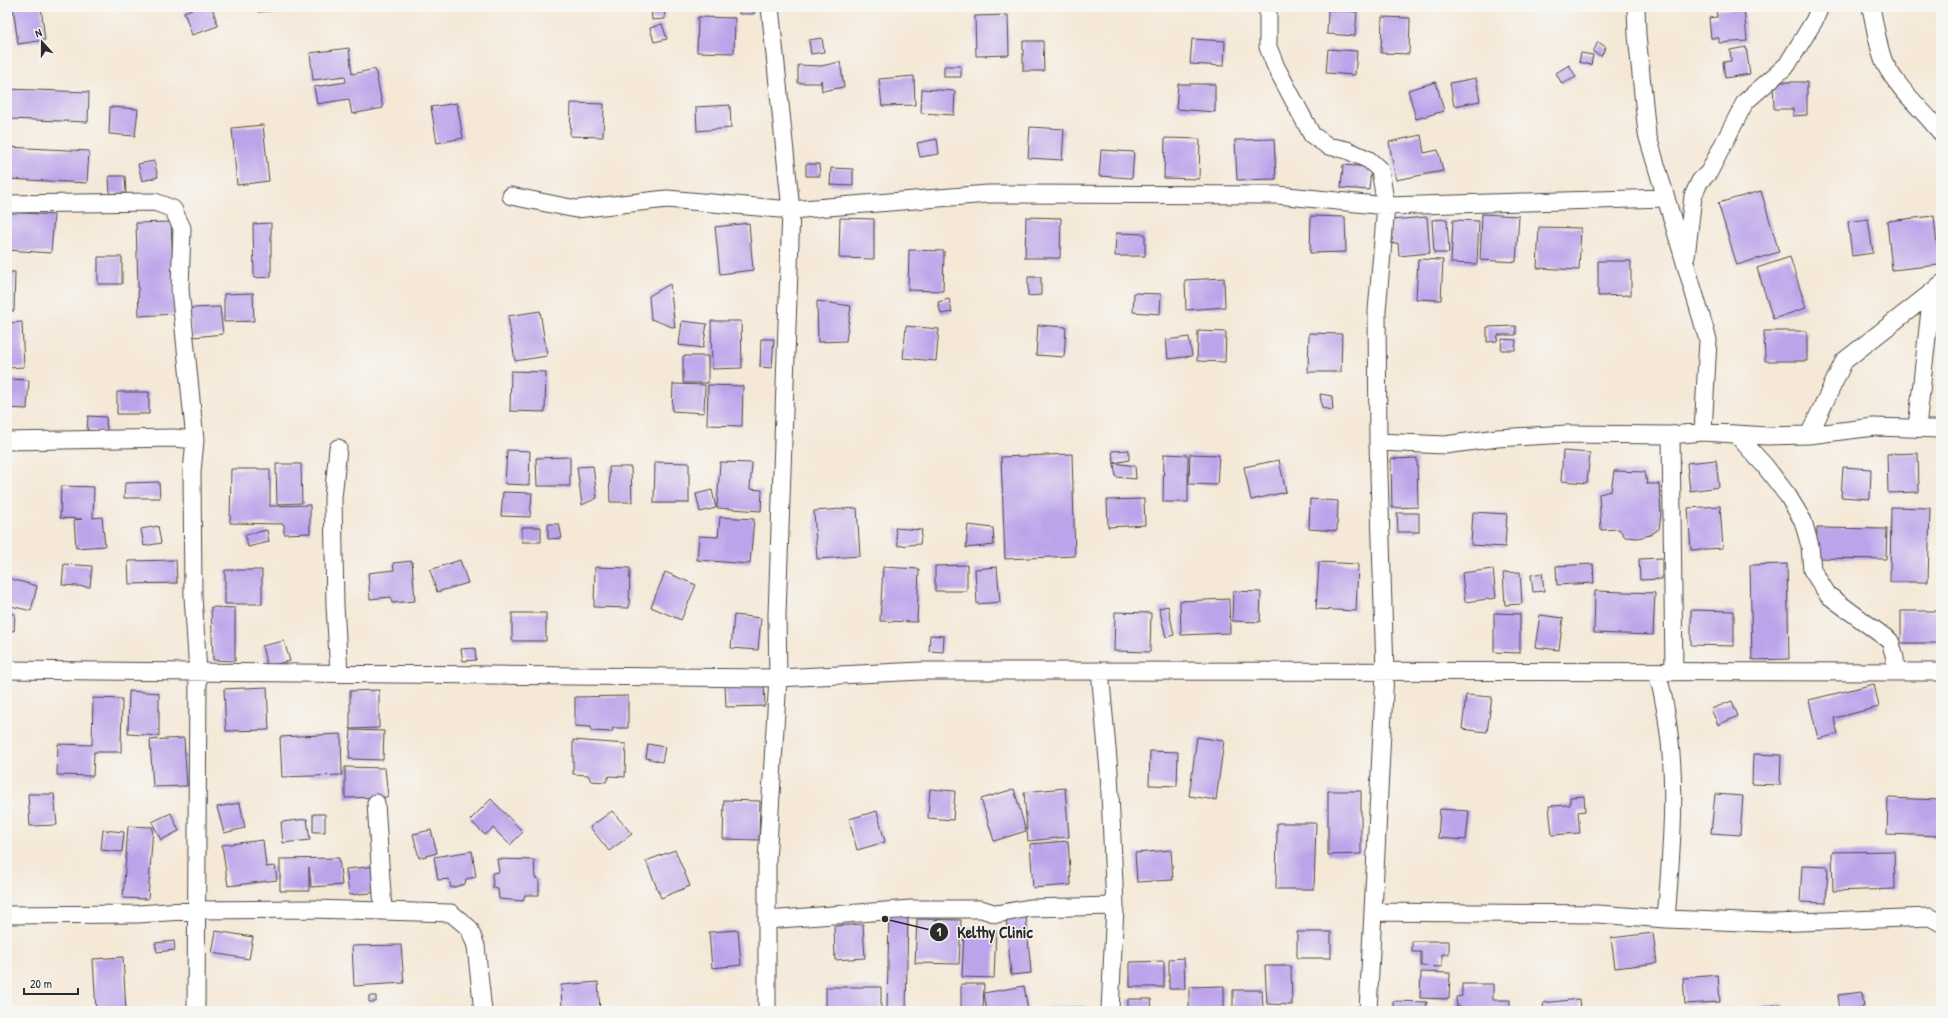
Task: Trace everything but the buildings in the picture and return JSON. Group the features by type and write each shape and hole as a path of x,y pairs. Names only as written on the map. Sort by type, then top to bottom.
{"street":[{"path":"767,1011 767,860 778,678 777,615 791,210 770,7"},
{"path":"1268,7 1268,47 1276,66 1312,135 1328,146 1347,150 1364,157 1380,170 1386,206 1377,311 1378,442 1385,672 1368,1011"},
{"path":"1684,265 1693,196 1700,181 1709,172 1745,102 1787,65 1811,26 1820,7"},
{"path":"1871,7 1884,63 1906,94 1928,116 1941,133"},
{"path":"1634,9 1647,134 1684,265 1698,302 1708,340 1703,432"},
{"path":"512,196 576,209 667,199 791,210 988,194 1278,195 1386,206 1666,198"},
{"path":"7,204 155,202 173,209 182,228 180,289 195,440 192,472 193,596 198,672 196,1011"},
{"path":"1917,427 1936,288"},
{"path":"1809,435 1844,361 1936,288"},
{"path":"1378,442 1444,445 1497,438 1567,434 1671,435 1703,432 1737,435 1809,435 1874,427 1917,427 1941,429"},
{"path":"1666,919 1674,824 1672,766 1664,694 1666,672 1671,435"},
{"path":"1737,435 1765,466 1788,496 1803,521 1810,546 1812,570 1828,595 1890,641 1895,658 1896,672"},
{"path":"7,441 174,438 195,440"},
{"path":"338,448 332,498 335,606 339,673"},
{"path":"7,670 778,678 921,671 1941,672"},
{"path":"1100,671 1109,771 1115,906 1110,1011"},
{"path":"376,803 383,910"},
{"path":"766,920 911,909 981,909 997,914 1030,908 1115,906"},
{"path":"7,915 138,914 196,910 312,909 451,913 469,928 476,946 483,1011"},
{"path":"1373,912 1597,914 1666,919 1770,923 1930,918 1941,923"}],"place":[{"name":"Kelthy Clinic","path":"885,919"}]}
